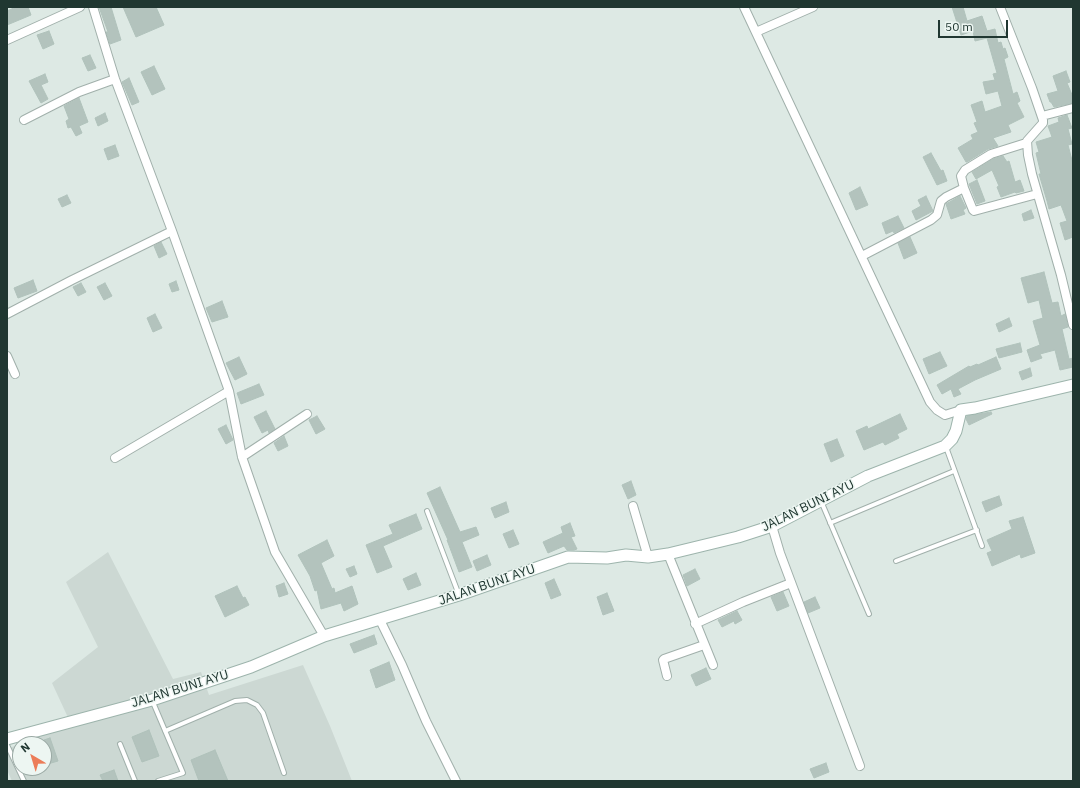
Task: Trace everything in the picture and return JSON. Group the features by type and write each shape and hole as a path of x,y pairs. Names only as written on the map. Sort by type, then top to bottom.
{"main road":[{"path":"945,446 952,439 956,431 960,414 975,408 1073,385"},
{"name":"JALAN BUNI AYU","path":"7,740 152,700 251,667 324,636 459,595 568,557 607,558 626,555 648,557 668,554 738,537 772,526 868,476 945,446"}],"street":[{"path":"7,40 80,7"},
{"path":"93,7 115,79 167,234 229,391 242,457 275,552 324,636"},
{"path":"744,7 930,402 937,410 945,415 960,414"},
{"path":"756,32 814,7"},
{"path":"1000,7 1042,116 1043,123 1026,143 992,154 965,170 961,176 964,188 974,211 1037,194"},
{"path":"24,120 79,92 115,79"},
{"path":"1042,116 1073,108"},
{"path":"1026,143 1037,194 1061,275 1073,325"},
{"path":"862,256 931,220 937,215 941,202 946,197 964,188"},
{"path":"7,314 72,280 167,234"},
{"path":"7,356 16,374"},
{"path":"115,458 229,391"},
{"path":"242,457 307,414"},
{"path":"633,506 648,557"},
{"path":"772,526 791,583 860,766"},
{"path":"668,554 695,624 713,665"},
{"path":"695,624 743,602 791,583"},
{"path":"380,620 402,665 426,721 456,781"},
{"path":"667,676 664,658 704,645"}],"lane":[{"path":"945,446 982,546"},
{"path":"830,523 954,471"},
{"path":"820,501 869,614"},
{"path":"427,511 459,595"},
{"path":"896,561 976,530"},
{"path":"152,700 183,772 158,781"},
{"path":"165,732 234,701 247,700 256,705 263,713 284,773"},
{"path":"120,744 135,781"},
{"path":"7,745 24,781"}],"shaded area":[{"path":"108,552 173,679 201,672 209,695 303,665 352,781 12,781 7,770 7,749 12,747 12,776 52,776 52,736 40,736 71,724 52,683 98,647 66,582"}],"building":[{"path":"16,7 28,7 31,15 7,25 7,11"},
{"path":"99,7 111,7 121,40 110,44 106,32 108,32"},
{"path":"123,7 156,7 164,25 136,37"},
{"path":"952,7 963,7 967,21 982,16 987,31 995,29 998,43 1001,42 1008,57 1004,59 1013,94 1017,92 1020,101 1017,103 1024,117 1008,125 1011,132 993,138 998,146 988,149 967,162 958,148 973,139 971,135 978,132 974,123 977,122 971,105 982,101 985,112 1002,106 998,91 986,94 983,82 995,80 993,74 997,73 987,38 975,41 973,31 961,35"},
{"path":"49,31 54,44 43,49 37,35"},
{"path":"90,55 96,68 88,71 82,58"},
{"path":"154,66 165,89 152,95 141,72"},
{"path":"1066,71 1070,82 1067,83 1073,97 1073,103 1054,107 1047,94 1058,91 1053,76"},
{"path":"45,74 48,82 41,85 48,99 41,103 29,81"},
{"path":"129,78 139,102 132,105 122,82"},
{"path":"79,98 88,122 79,126 82,133 76,136 71,127 68,128 66,121 69,119 64,106"},
{"path":"105,113 108,121 98,126 95,118"},
{"path":"1067,115 1072,128 1068,129 1072,144 1068,145 1073,164 1073,237 1065,240 1060,223 1067,221 1061,205 1049,209 1039,174 1041,174 1036,153 1039,152 1036,142 1052,137 1048,126 1059,122 1058,118"},
{"path":"115,145 119,156 108,160 104,149"},
{"path":"931,153 941,171 943,170 947,181 937,185 923,157"},
{"path":"1003,156 1007,162 1009,161 1015,182 1020,180 1024,191 1015,192 1001,197 997,187 999,186 992,170 976,179 972,172 993,159"},
{"path":"977,180 985,201 977,204 969,184"},
{"path":"860,187 868,205 856,210 849,193"},
{"path":"67,195 71,203 62,207 58,199"},
{"path":"926,196 933,211 916,220 912,211 921,206 918,200"},
{"path":"960,196 966,208 963,210 965,214 951,219 946,204"},
{"path":"1031,210 1034,218 1024,221 1022,214"},
{"path":"898,216 904,228 894,233 893,231 886,234 882,223"},
{"path":"910,237 917,253 904,259 898,243"},
{"path":"161,242 167,254 159,258 154,246"},
{"path":"1044,272 1052,303 1058,302 1061,316 1065,314 1068,327 1062,329 1069,359 1073,358 1073,367 1060,370 1055,350 1040,354 1042,358 1031,362 1027,350 1040,345 1033,321 1043,318 1039,300 1028,303 1021,278"},
{"path":"33,280 37,291 18,298 14,288"},
{"path":"176,281 179,290 172,292 169,284"},
{"path":"81,283 86,292 78,296 73,287"},
{"path":"105,283 112,296 104,300 97,287"},
{"path":"222,301 228,317 212,322 206,308"},
{"path":"155,314 162,328 153,332 147,318"},
{"path":"1009,318 1012,326 999,332 996,324"},
{"path":"1020,343 1022,352 999,358 996,349"},
{"path":"940,352 947,366 929,374 923,359"},
{"path":"239,357 247,374 235,380 226,363"},
{"path":"996,357 1001,369 958,389 961,394 954,397 951,389 942,394 937,385 969,366 978,365"},
{"path":"1030,368 1032,376 1022,380 1019,372"},
{"path":"259,384 264,395 241,404 237,393"},
{"path":"266,411 275,429 269,433 268,430 262,433 254,417"},
{"path":"991,412 992,414 969,425 966,419 967,416"},
{"path":"900,414 907,429 897,434 899,438 885,445 883,442 864,450 856,431 867,426 868,429"},
{"path":"317,416 325,429 316,434 309,420"},
{"path":"226,425 233,440 226,444 218,429"},
{"path":"284,436 288,446 278,451 274,443"},
{"path":"837,439 844,456 831,462 824,444"},
{"path":"631,481 636,495 628,499 622,485"},
{"path":"440,487 460,532 476,527 479,535 462,542 472,567 459,572 448,540 427,493"},
{"path":"999,496 1002,505 986,512 982,502"},
{"path":"506,502 509,512 495,518 491,508"},
{"path":"416,514 422,529 383,546 392,567 377,573 366,545 393,534 389,525"},
{"path":"1023,517 1035,553 1021,558 1020,554 992,566 987,553 992,551 987,540 1012,529 1009,521"},
{"path":"570,523 575,536 571,537 577,549 567,550 564,546 548,553 543,542 563,533 561,527"},
{"path":"513,530 519,544 509,548 503,534"},
{"path":"327,540 334,556 321,563 332,589 334,588 335,593 352,586 358,604 344,611 341,603 321,609 317,590 315,591 310,576 298,555"},
{"path":"487,555 491,565 477,571 473,561"},
{"path":"354,566 357,574 350,577 346,569"},
{"path":"695,569 700,579 687,586 683,575"},
{"path":"416,573 421,585 408,590 403,579"},
{"path":"554,579 561,595 551,599 545,583"},
{"path":"284,583 288,594 279,597 276,586"},
{"path":"237,586 243,598 245,597 249,605 225,617 215,596"},
{"path":"783,592 789,606 777,611 771,597"},
{"path":"607,593 614,611 603,615 597,597"},
{"path":"815,597 820,608 808,613 804,602"},
{"path":"737,611 742,620 735,624 734,621 722,627 718,620"},
{"path":"374,635 377,644 354,653 350,644"},
{"path":"389,662 395,680 376,688 370,670"},
{"path":"706,668 711,679 696,686 691,675"},
{"path":"149,730 159,756 142,762 132,737"},
{"path":"52,744 58,761 52,763"},
{"path":"215,750 228,781 199,781 191,760"},
{"path":"826,763 829,772 814,778 810,769"},
{"path":"114,770 118,781 103,781 100,775"}]}
